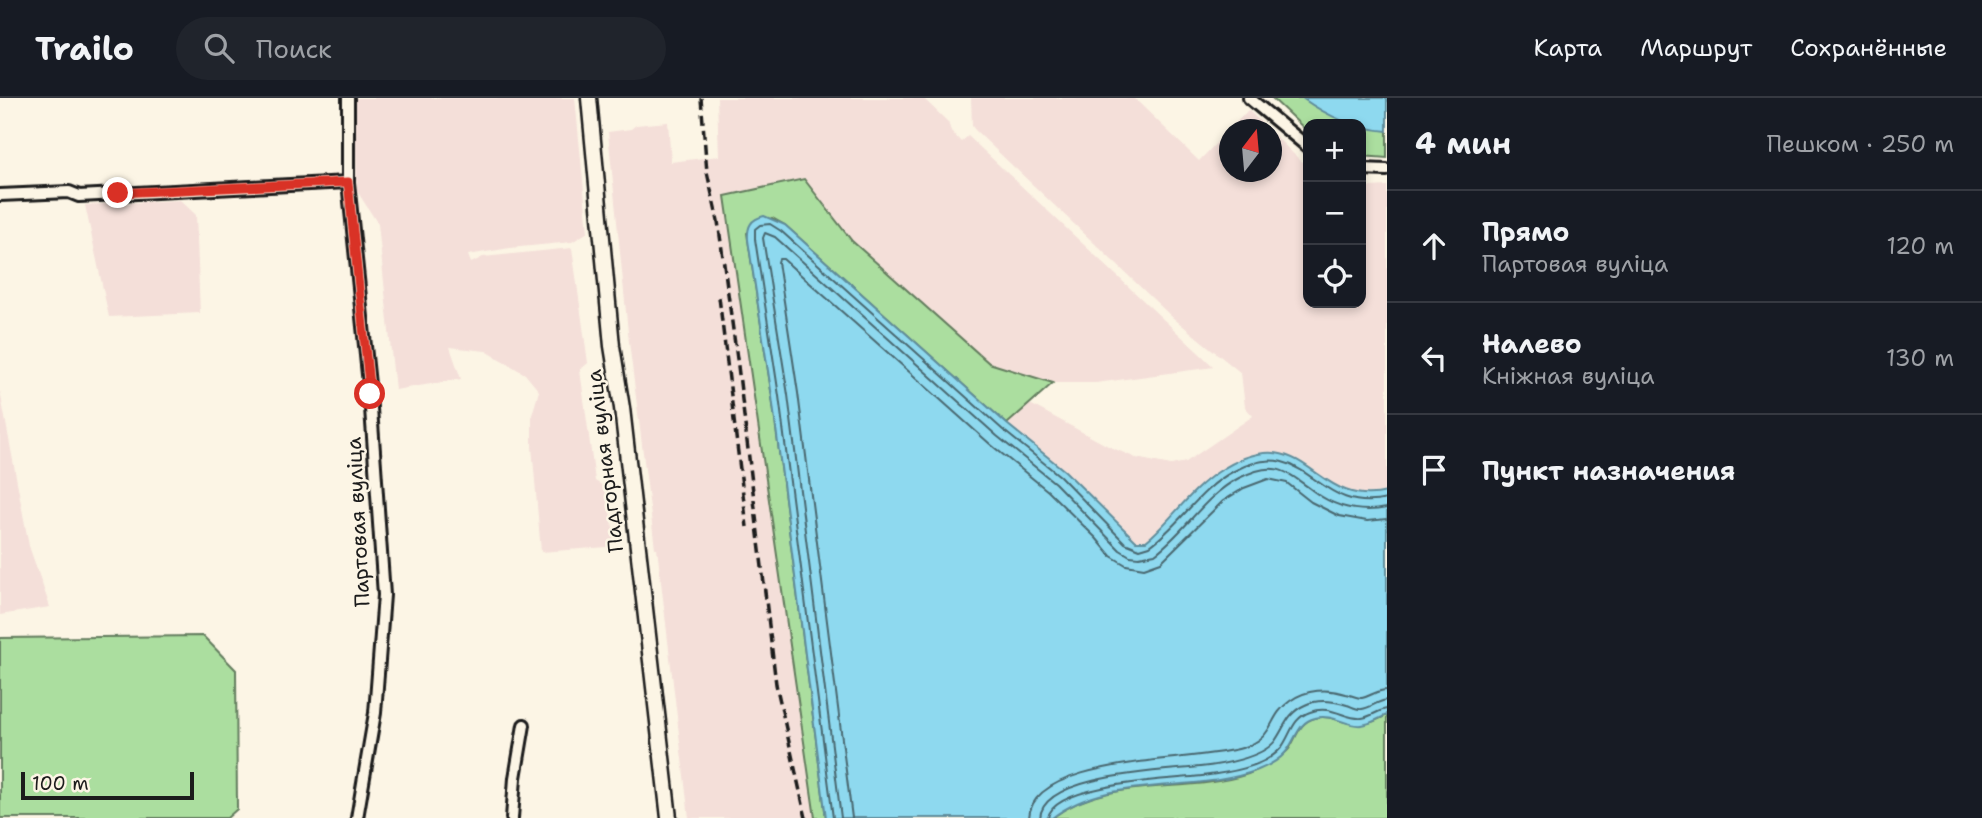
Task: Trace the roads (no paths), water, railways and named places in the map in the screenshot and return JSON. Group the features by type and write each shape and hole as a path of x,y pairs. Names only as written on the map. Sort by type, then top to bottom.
{"street":[{"name":"Партовая вуліца","path":"348,98 348,182 370,394 384,595 375,713 358,818"},
{"name":"Падгорная вуліца","path":"589,98 612,346 622,408 668,818"},
{"path":"1249,98 1303,143"},
{"path":"1366,169 1387,170"},
{"path":"0,195 69,192 79,196 348,182"},
{"path":"512,818 515,778 524,725"}],"water":[{"path":"1302,98 1387,98 1387,131 1366,127 1366,119 1339,119"},
{"path":"764,216 785,225 1007,424 1065,471 1136,541 1146,541 1192,494 1218,472 1248,457 1271,453 1291,457 1341,488 1362,494 1387,492 1387,715 1362,725 1328,717 1315,718 1304,723 1282,756 1258,770 1207,782 1100,795 1075,804 1052,818 826,818 772,397 748,240 751,224"}],"railway":[{"path":"701,98 707,172 718,221 738,366 776,684 806,818"},
{"path":"719,297 747,527"}]}
